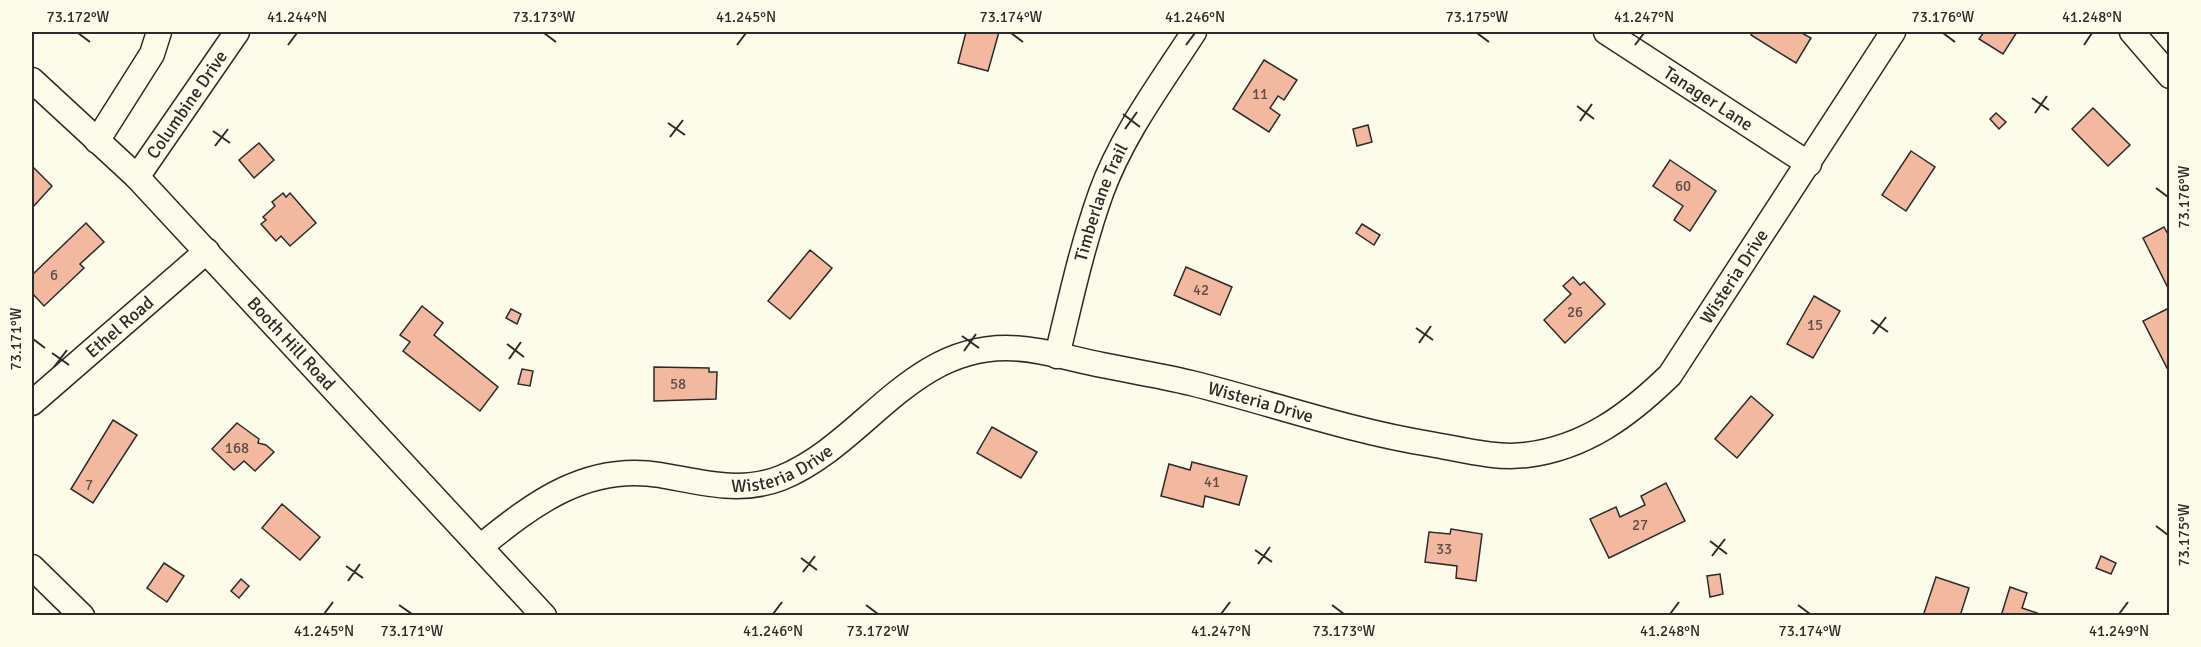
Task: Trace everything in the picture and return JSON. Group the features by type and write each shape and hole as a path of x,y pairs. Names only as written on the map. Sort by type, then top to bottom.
{"street":[{"path":"98,141 152,54 159,32"},
{"name":"Columbine Drive","path":"137,177 237,32"},
{"name":"Timberlane Trail","path":"1057,356 1081,259 1102,192 1126,140 1194,32"},
{"name":"Tanager Lane","path":"1606,32 1809,164"},
{"name":"Wisteria Drive","path":"480,547 536,504 573,483 607,474 658,475 710,486 746,486 780,478 822,457 878,407 933,366 975,350 1010,348 1190,382 1392,438 1479,452 1525,455 1566,446 1604,431 1639,405 1670,375 1893,32"},
{"path":"2132,32 2169,76"},
{"name":"Booth Hill Road","path":"32,80 137,177 544,615"},
{"name":"Ethel Road","path":"32,403 207,251"},
{"path":"32,567 82,615"}],"building":[{"path":"966,32 999,32 988,71 958,63"},
{"path":"1753,32 1800,32 1811,38 1796,63 1751,35"},
{"path":"1984,32 2017,32 2003,54 1979,39"},
{"path":"1264,60 1297,80 1284,100 1278,96 1270,108 1280,115 1269,132 1233,109"},
{"path":"2093,108 2130,145 2108,166 2072,129"},
{"path":"1996,113 2006,122 1999,129 1990,119"},
{"path":"1368,125 1372,142 1357,146 1353,129"},
{"path":"259,143 274,160 254,178 239,160"},
{"path":"1911,151 1935,167 1906,211 1882,195"},
{"path":"1670,160 1716,191 1690,231 1674,220 1683,206 1653,186"},
{"path":"32,166 52,186 32,208"},
{"path":"283,193 286,197 290,193 316,223 290,246 281,236 276,241 261,224 266,220 263,217 275,206 272,202"},
{"path":"86,223 104,242 80,264 84,268 44,306 32,293 32,275"},
{"path":"1362,224 1380,235 1374,245 1356,233"},
{"path":"2164,227 2170,238 2170,292 2143,238"},
{"path":"810,250 832,268 790,319 768,301"},
{"path":"1186,267 1232,287 1220,315 1174,295"},
{"path":"1573,277 1580,285 1584,282 1605,304 1565,343 1544,320 1571,294 1563,286"},
{"path":"1814,296 1840,311 1813,358 1787,344"},
{"path":"422,306 443,323 434,335 498,387 480,411 403,351 410,342 400,335"},
{"path":"2169,308 2170,367 2167,368 2143,321"},
{"path":"511,309 521,314 517,324 506,318"},
{"path":"654,367 709,368 709,372 717,372 716,399 654,401"},
{"path":"522,369 533,371 530,386 518,384"},
{"path":"1751,396 1773,415 1737,458 1715,439"},
{"path":"113,420 137,435 93,503 71,489"},
{"path":"237,423 259,439 258,443 266,445 274,452 255,471 244,461 234,470 212,449"},
{"path":"992,427 1037,452 1021,478 977,453"},
{"path":"1192,462 1247,476 1239,505 1205,496 1203,507 1161,496 1169,464 1190,470"},
{"path":"1666,483 1685,521 1609,558 1590,519 1616,507 1620,517 1645,505 1641,496"},
{"path":"282,504 320,537 300,560 262,528"},
{"path":"1451,529 1482,534 1476,581 1456,578 1457,566 1425,562 1429,532 1450,534"},
{"path":"2101,556 2116,563 2111,574 2096,568"},
{"path":"164,563 184,576 167,602 147,588"},
{"path":"1720,574 1723,594 1710,597 1707,576"},
{"path":"1936,577 1969,588 1960,616 1923,616"},
{"path":"241,579 249,586 239,598 231,591"},
{"path":"2010,587 2027,593 2022,608 2037,613 2036,616 2001,616"}]}
